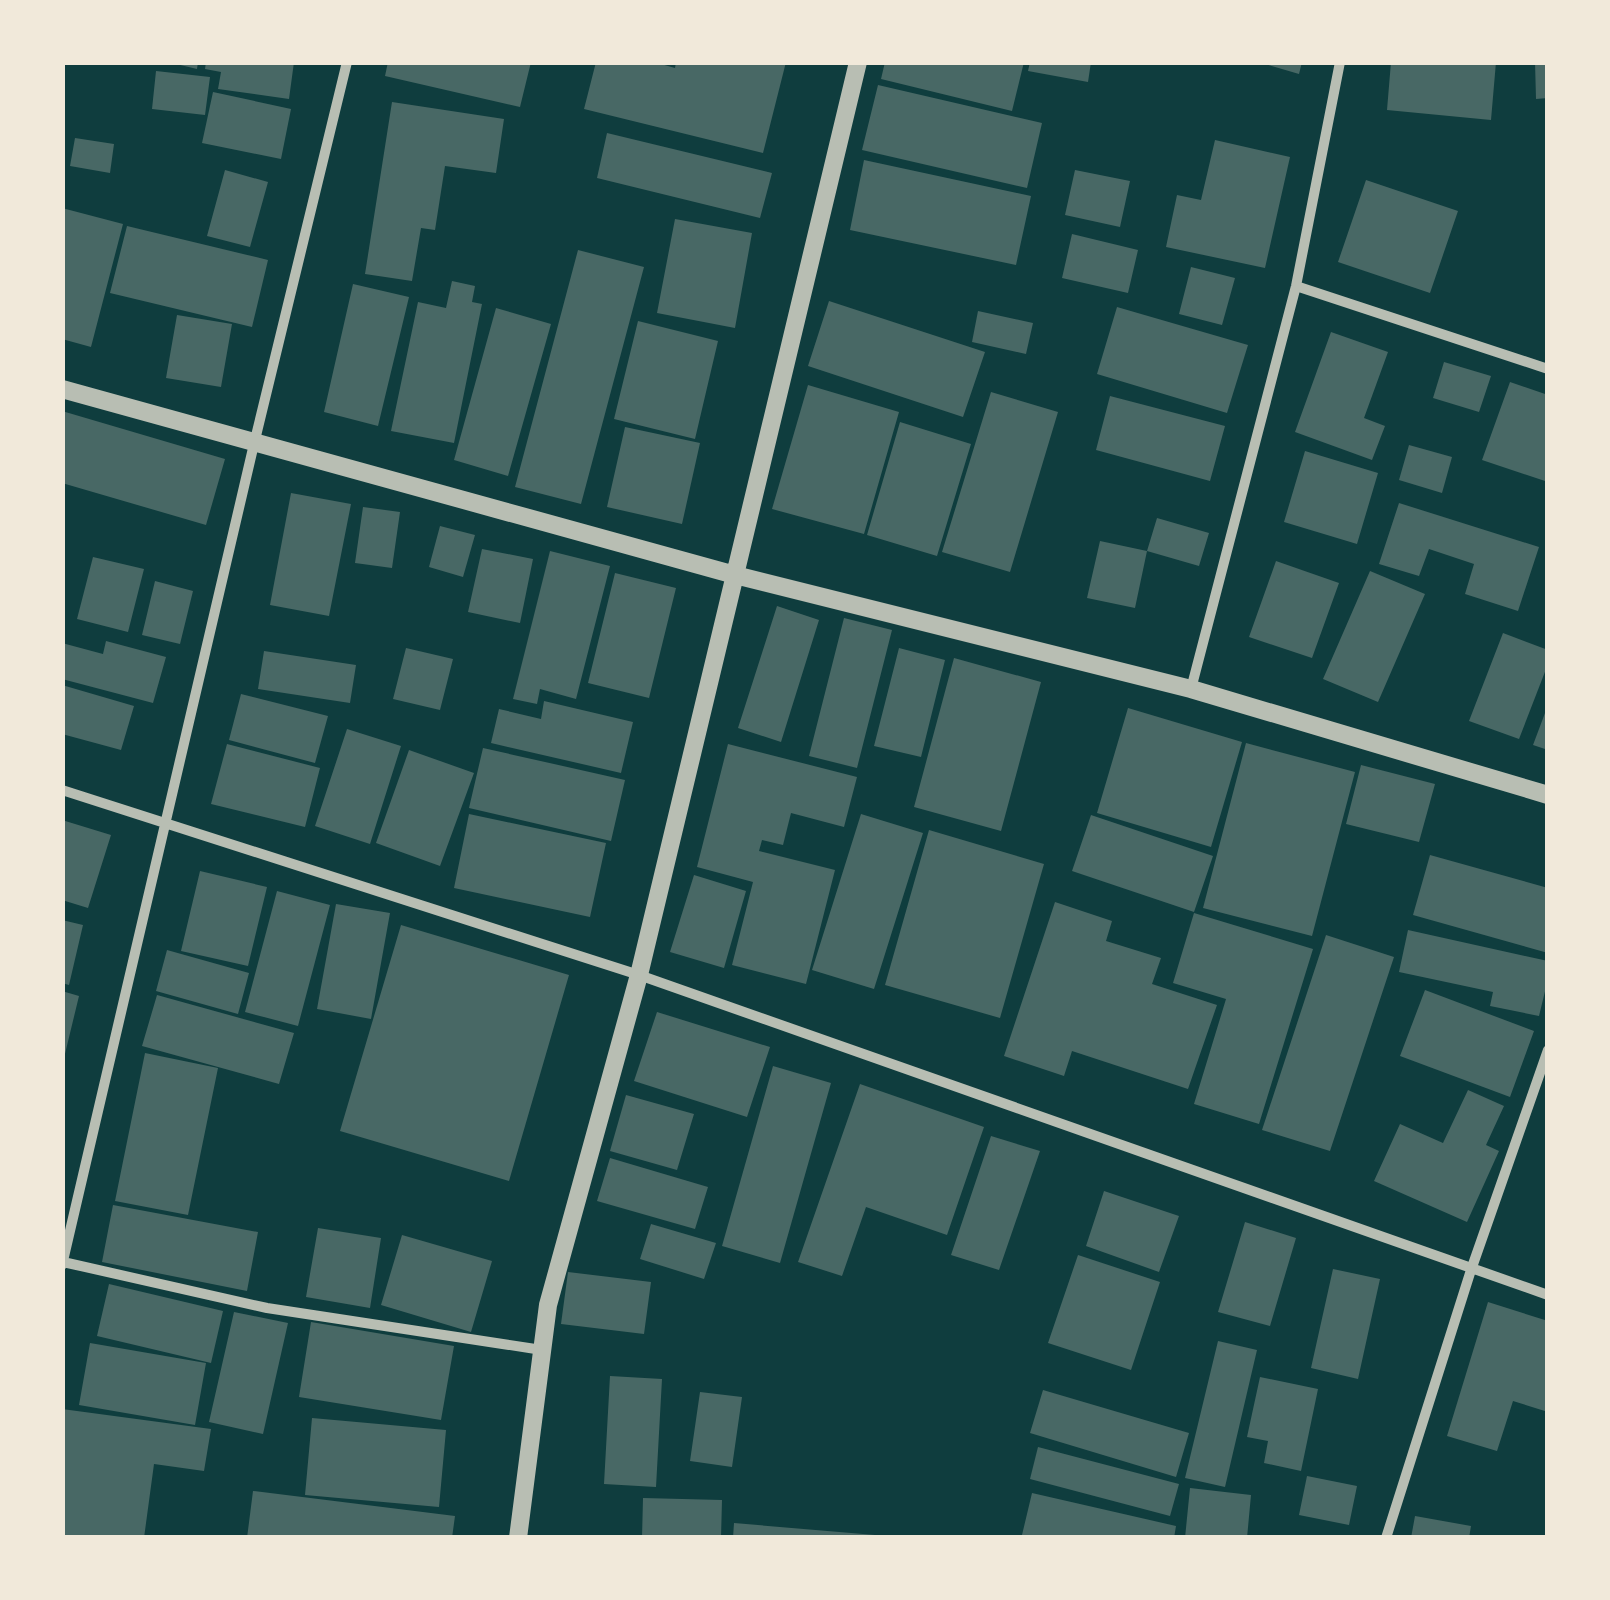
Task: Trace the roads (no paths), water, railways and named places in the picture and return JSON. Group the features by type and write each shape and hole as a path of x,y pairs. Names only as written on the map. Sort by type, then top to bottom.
{"street":[{"path":"347,62 63,1263 267,1308 542,1350"},
{"path":"518,1538 548,1305 639,976 858,62"},
{"path":"1191,688 1296,286 1340,62"},
{"path":"1296,286 1548,369"},
{"path":"62,389 736,575 1191,688 1548,795"},
{"path":"62,790 639,976 1548,1295"},
{"path":"1386,1538 1548,1050"}]}
